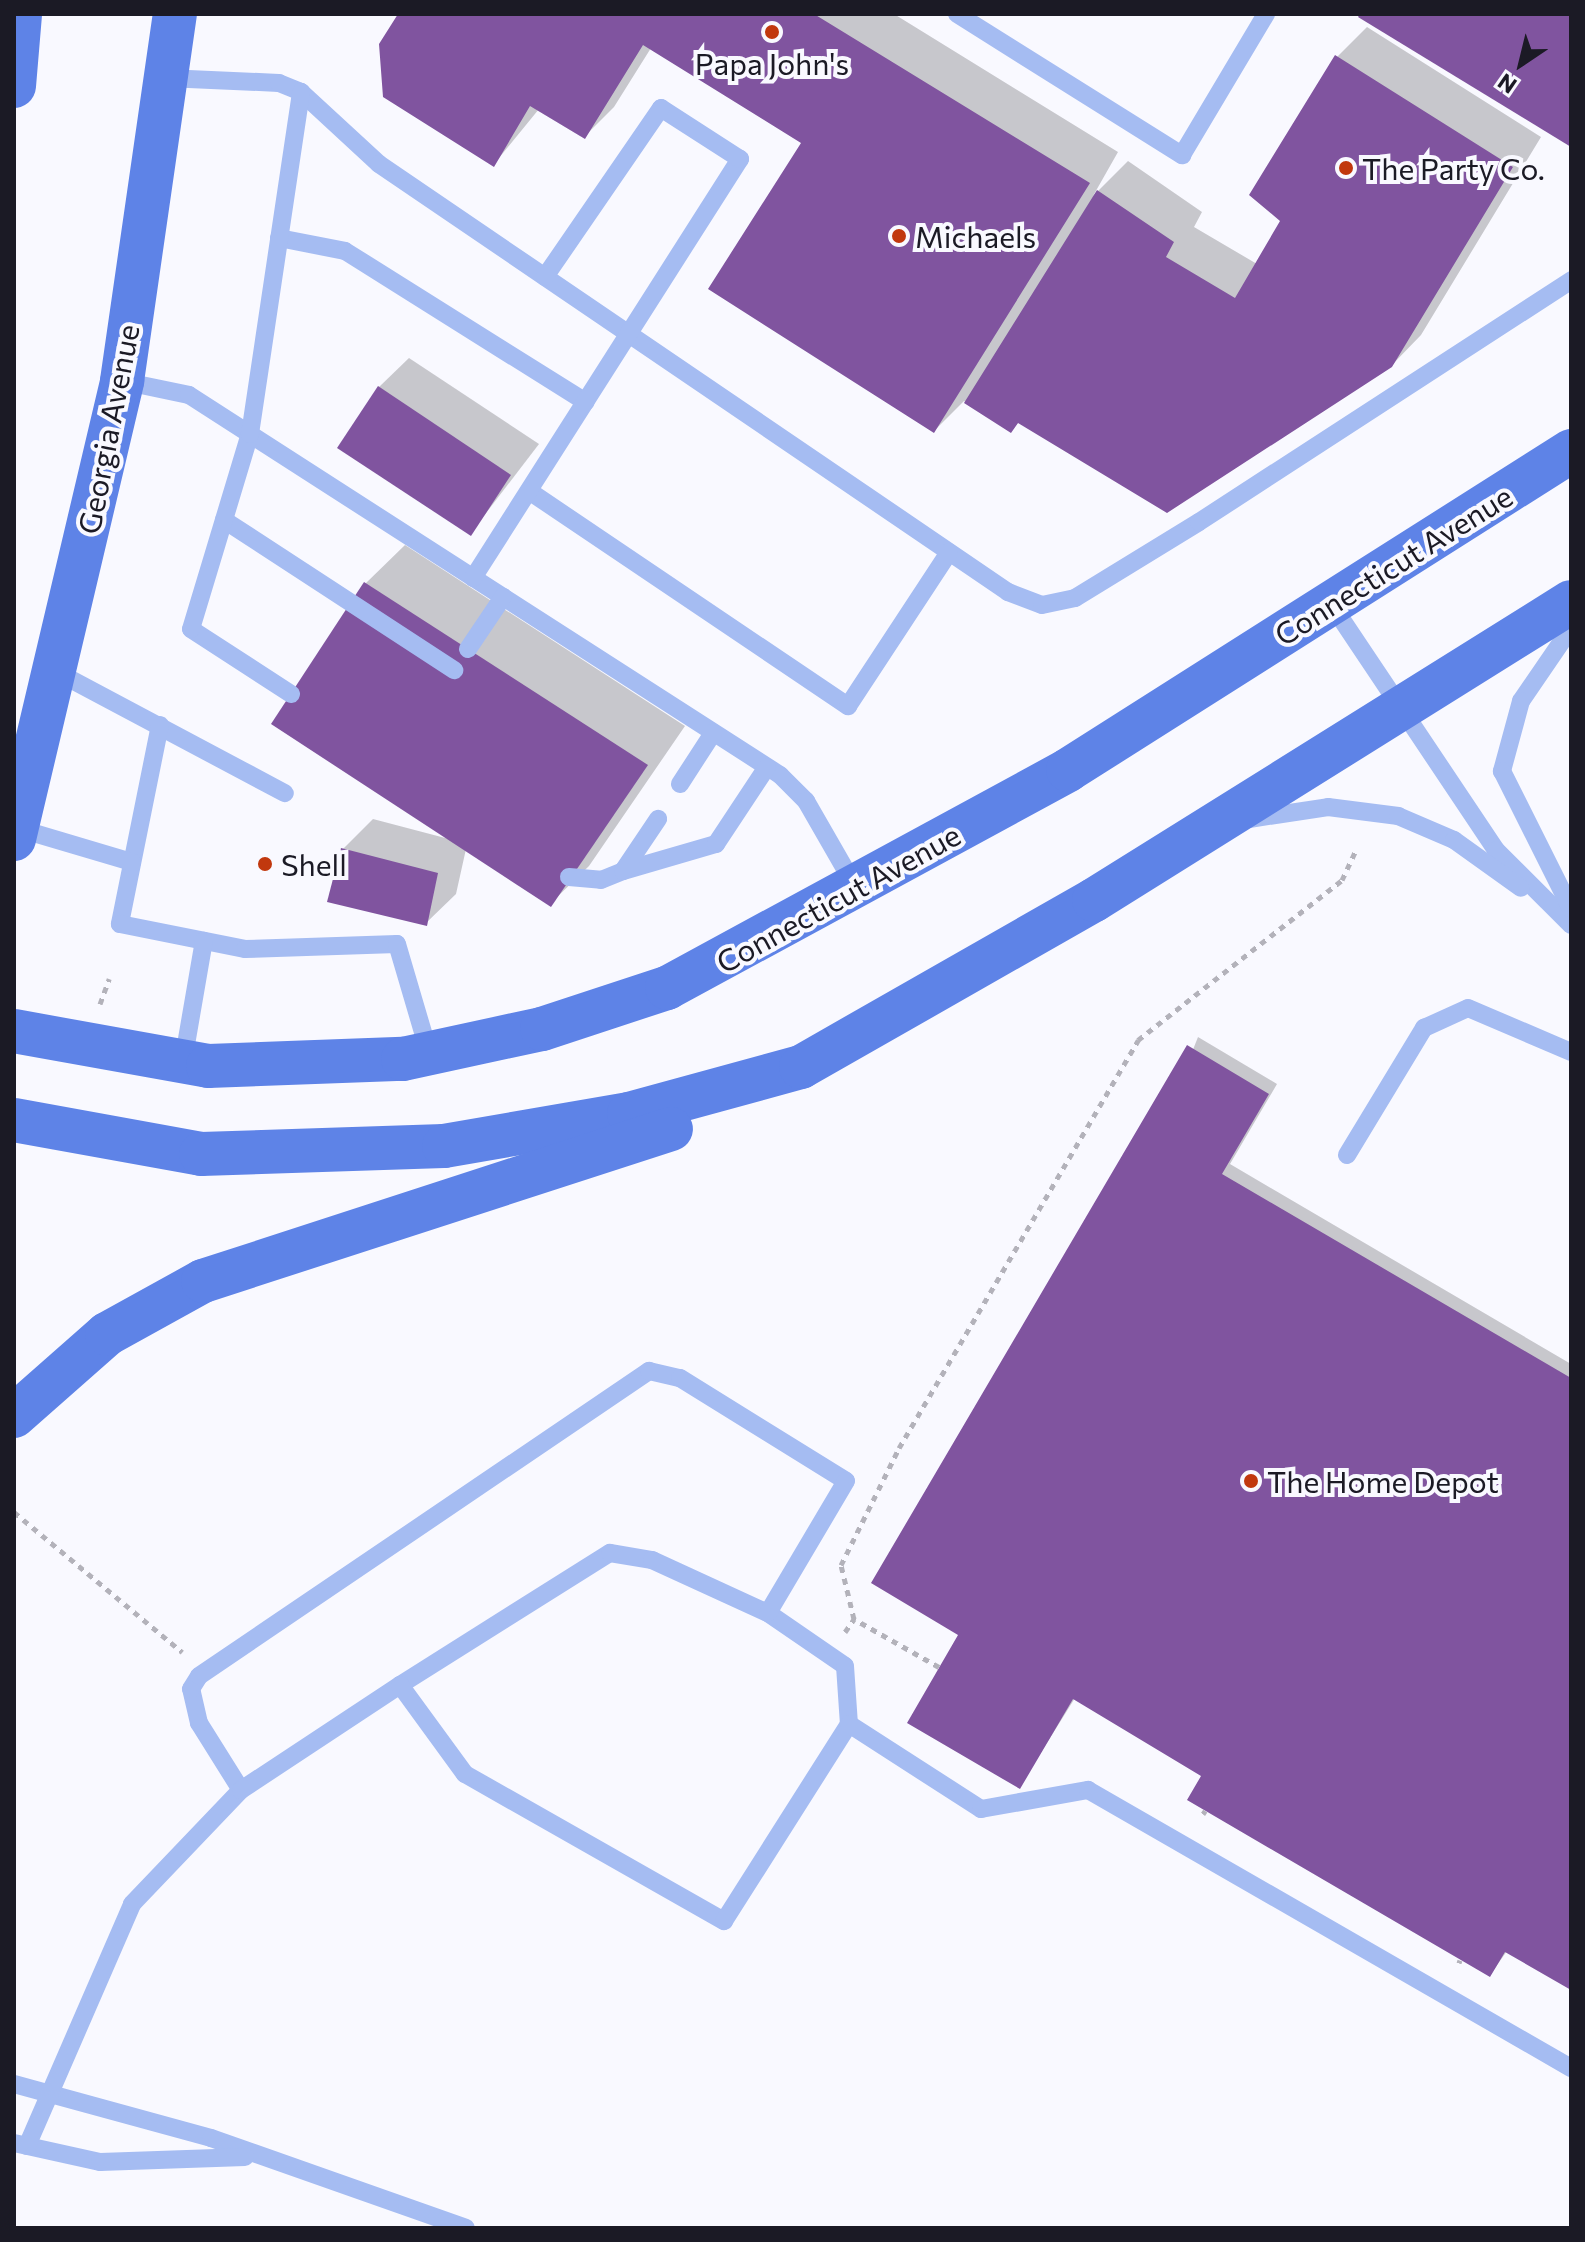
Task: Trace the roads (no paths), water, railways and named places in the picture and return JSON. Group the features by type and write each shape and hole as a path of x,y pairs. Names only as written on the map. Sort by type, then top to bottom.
{"main road":[{"path":"14,86 20,14"},
{"name":"Georgia Avenue","path":"16,834 57,672 122,381 175,14"},
{"name":"Connecticut Avenue","path":"14,1031 183,1062 275,1066 429,1053 542,1029 667,988 857,890 1332,605 1571,451"},
{"path":"14,1416 107,1334 203,1281 664,1132 801,1067 1214,825 1571,602"},
{"path":"14,1120 201,1154 444,1146 629,1114 801,1067"}],"lane":[{"path":"957,14 1182,155 1266,14"},
{"path":"166,78 279,83 301,92 379,164 949,552 1025,599 1057,605 1075,598 1571,280"},
{"path":"291,694 191,629 250,434 301,92"},
{"path":"473,578 631,335 740,159 661,108 545,277"},
{"path":"279,238 345,251 586,402"},
{"path":"122,381 189,395 767,767 806,801 857,890"},
{"path":"529,491 848,706 949,552"},
{"path":"224,520 454,670"},
{"path":"468,649 503,597"},
{"path":"1332,605 1496,850 1571,927"},
{"path":"1571,628 1521,701 1502,771 1571,909"},
{"path":"57,672 285,793"},
{"path":"160,725 120,924 245,949 397,944 429,1053"},
{"path":"680,784 713,733"},
{"path":"569,877 601,880 716,844 767,767"},
{"path":"1214,825 1328,807 1398,816 1454,840 1571,927"},
{"path":"623,871 658,819"},
{"path":"16,834 132,862"},
{"path":"183,1062 204,941"},
{"path":"1347,1155 1424,1028 1468,1008 1571,1052"},
{"path":"241,1790 199,1723 191,1689 199,1676 649,1371 680,1378 846,1481 768,1613"},
{"path":"251,2156 100,2162 21,2145 47,2092 116,1929 164,1866 241,1790 400,1685 610,1553 652,1560 768,1613 845,1666 849,1724 724,1921 465,1774 400,1685"},
{"path":"849,1724 981,1809 1088,1790 1571,2068"},
{"path":"14,2084 251,2156 466,2228"}],"place":[{"name":"Papa John's","path":"772,32"},
{"name":"The Party Co.","path":"1346,168"},
{"name":"Michaels","path":"899,236"},
{"name":"Shell","path":"265,864"},
{"name":"The Home Depot","path":"1251,1481"}]}
